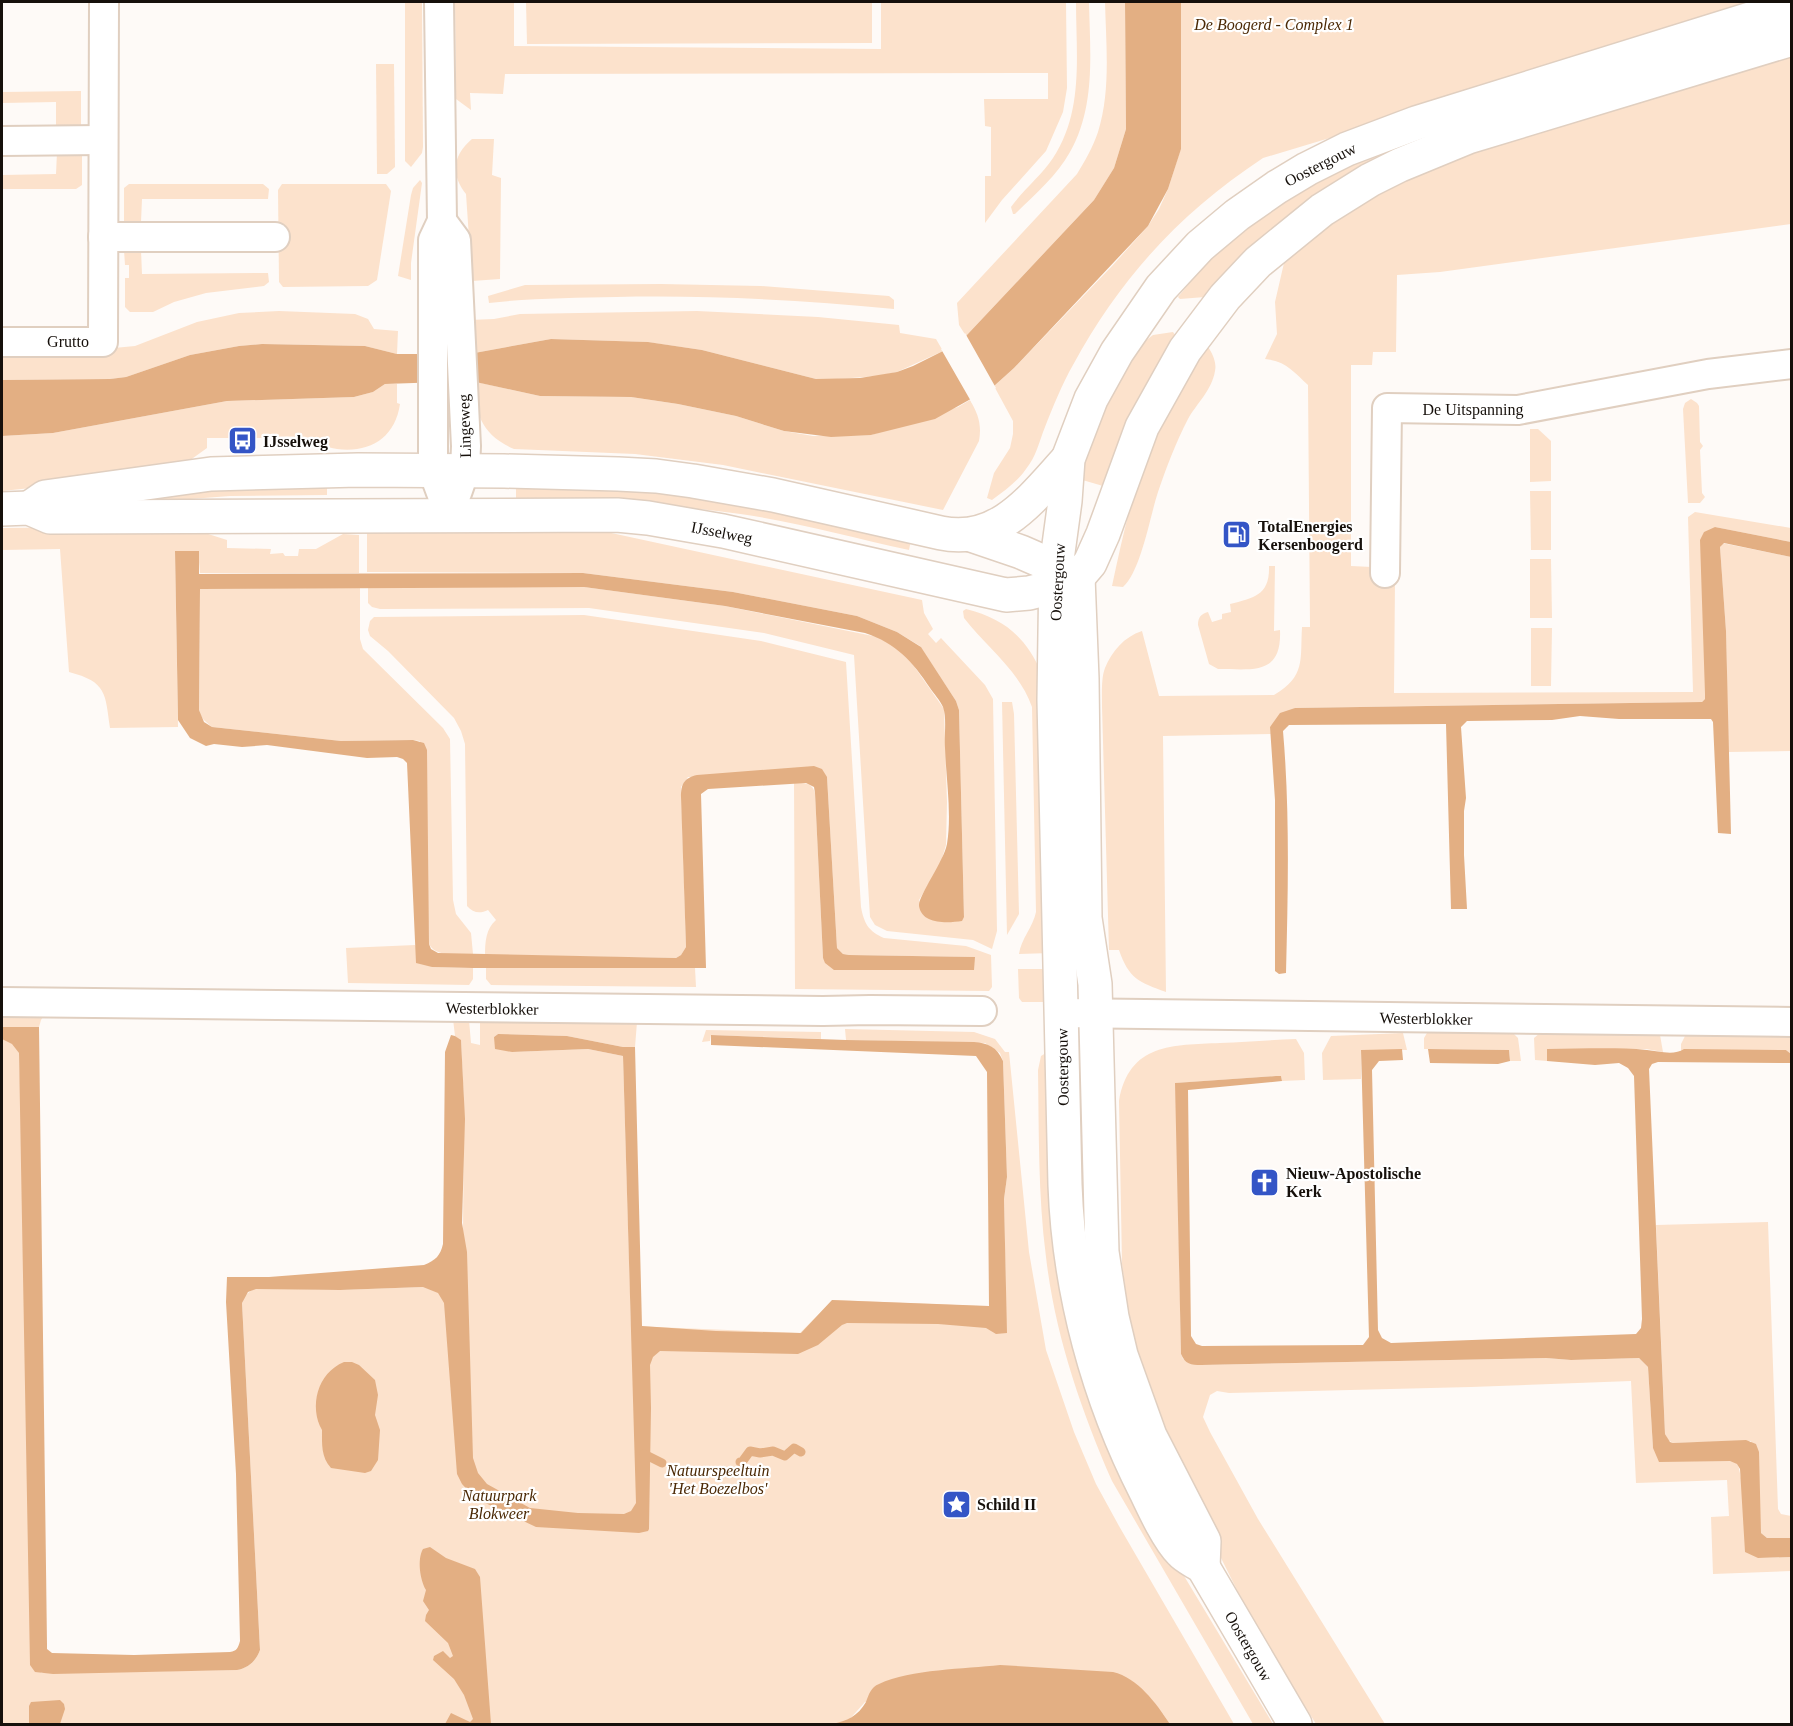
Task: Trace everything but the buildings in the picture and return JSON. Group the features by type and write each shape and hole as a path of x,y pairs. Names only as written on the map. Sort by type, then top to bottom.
{"main road":[{"name":"Oostergouw","path":"1295,1725 1203,1567 1181,1552 1150,1500 1118,1433 1088,1340 1075,1280 1066,1215 1054,689 1063,577 1068,459 1087,409 1104,374 1132,327 1161,288 1216,232 1277,187 1347,149 1416,123 1791,6"},
{"name":"Oostergouw","path":"1063,577 1097,551 1142,427 1185,350 1220,304 1258,262 1322,210 1370,180 1468,137 1791,39"},
{"name":"IJsselweg","path":"971,535 1010,518 1028,503 1068,459"},
{"name":"IJsselweg","path":"15,508 45,497 211,474 465,470 656,476 773,495 952,535 971,535 1022,552 1063,577"},
{"name":"IJsselweg","path":"15,508 50,517 617,515 648,518 764,540 1006,595 1029,593 1063,577"},
{"name":"Oostergouw","path":"1063,577 1082,679 1085,918 1094,968 1102,1252 1112,1317 1121,1355 1150,1436 1204,1541 1203,1567"}],"street":[{"name":"Grutto","path":"2,342 103,342 104,2"},
{"name":"Lingeweg","path":"439,2 442,221 456,240 447,331 433,396 433,471 449,514"},
{"path":"2,141 102,140"},
{"path":"103,237 274,237"},
{"name":"Lingeweg","path":"447,331 463,397 466,446 465,470 449,514"},
{"name":"De Uitspanning","path":"1385,573 1387,408 1518,410 1708,374 1791,364"},
{"name":"Westerblokker","path":"2,1002 776,1011 982,1011"},
{"name":"Westerblokker","path":"1061,1013 1791,1022"}],"green space":[{"path":"405,2 422,2 423,147 422,153 411,167 405,161"},
{"path":"455,2 514,2 514,46 881,49 881,2 1066,2 1067,88 1063,112 1046,151 1002,200 985,223 985,176 991,176 991,127 985,126 984,99 1048,99 1048,73 505,74 503,94 470,93 471,110 456,99"},
{"path":"526,2 872,2 872,43 527,44"},
{"path":"1076,2 1089,2 1090,78 1084,116 1065,161 1045,185 1013,214 1011,207 1053,158 1070,121 1076,82"},
{"path":"1105,2 1125,2 1126,129 1114,168 1094,200 966,336 959,325 957,303 1077,174 1094,143 1105,100 1107,51"},
{"name":"De Boogerd - Complex 1","path":"1181,2 1781,2 1263,158 1205,201 1179,224 1132,275 1111,303 1069,372 1029,464 1015,482 992,500 987,498 994,473 1010,448 1013,434 1013,421 994,386 1014,368 1148,226 1168,189 1181,148"},
{"path":"1791,56 1791,224 1440,272 1397,275 1396,352 1373,352 1372,365 1351,365 1351,566 1372,567 1374,581 1395,581 1394,693 1693,692 1688,517 1695,512 1791,528 1791,542 1715,527 1705,699 1702,702 1295,708 1270,727 1271,734 1163,736 1166,992 1136,978 1127,967 1119,950 1109,950 1102,697 1105,668 1115,650 1124,641 1142,631 1159,696 1274,695 1292,681 1296,674 1301,658 1302,627 1310,627 1308,385 1284,365 1265,359 1277,334 1275,302 1284,263 1322,231 1351,211 1398,184 1438,165 1473,152"},
{"path":"376,64 394,64 395,167 387,174 377,174"},
{"path":"81,91 81,126 56,126 56,102 2,103 2,92"},
{"path":"1468,121 1205,297 1180,299 1178,297 1202,268 1225,246 1295,195 1349,163"},
{"path":"472,139 494,139 492,175 501,178 500,279 472,281 466,194 458,179 456,165 461,152"},
{"path":"57,152 82,152 82,185 76,189 2,189 2,175 56,174"},
{"path":"420,180 422,183 411,263 411,280 398,276 411,195 413,188"},
{"path":"129,184 263,184 269,189 268,199 142,199 141,222 124,223 124,188"},
{"path":"282,184 386,184 391,191 377,280 368,286 283,287 279,282 278,190"},
{"path":"124,250 141,250 142,274 268,273 269,282 264,286 206,293 174,302 153,312 130,312 125,307 125,278 129,278 129,265 125,265"},
{"path":"525,285 761,286 889,296 894,300 894,309 790,301 686,297 552,298 489,303 488,296"},
{"path":"279,311 355,314 368,319 374,329 398,331 397,354 365,346 262,344 190,355 126,377 2,380 2,352 82,351 135,346 197,322 239,313"},
{"path":"697,311 818,317 899,325 900,333 936,339 943,351 897,372 837,379 816,379 702,350 647,342 551,339 469,354 469,320 494,319 520,314"},
{"path":"1173,332 1175,335 1131,412 1103,486 1079,479 1092,438 1108,401 1140,345 1153,335"},
{"path":"1207,345 1215,361 1213,378 1179,437 1158,492 1135,569 1123,587 1112,586 1126,523 1145,461 1167,411"},
{"path":"472,381 540,396 631,397 678,404 736,416 784,431 813,436 871,435 958,407 970,400 979,419 980,435 943,510 723,465 635,454 514,449 494,437 482,422"},
{"path":"385,384 397,384 397,403 400,404 397,416 393,426 379,441 360,448 337,449 293,437 207,438 207,448 182,466 2,491 2,436 53,433 227,401 354,397 373,392"},
{"path":"1691,399 1699,406 1700,442 1703,446 1700,450 1702,493 1705,497 1700,503 1688,503 1683,409 1685,403"},
{"path":"1530,429 1538,429 1551,441 1551,481 1530,482"},
{"path":"516,480 605,480 912,535 909,550 789,523 692,508 516,505"},
{"path":"327,481 327,495 230,496 125,504 160,489"},
{"path":"1530,491 1551,491 1551,550 1531,550"},
{"path":"565,523 922,600 924,613 933,629 928,634 936,643 941,638 985,685 993,699 997,931 992,949 973,940 887,931 875,925 870,917 854,655 764,633 589,608 380,609 368,603 368,587 584,587 725,606 878,637 897,648 909,659 944,709 946,845 940,865 919,900 925,915 936,920 948,921 964,917 959,710 956,701 920,646 897,632 857,616 733,592 583,573 367,572 367,525"},
{"path":"183,526 227,540 227,548 271,549 270,554 283,553 285,556 298,556 299,549 316,549 343,534 359,535 359,573 200,573 198,551 175,551 178,727 110,728 102,691 91,680 69,672 60,549 2,550 2,528"},
{"path":"1722,543 1791,557 1791,751 1728,752 1726,631 1720,547"},
{"path":"1530,559 1551,559 1552,618 1530,618"},
{"path":"1269,566 1275,566 1274,631 1280,630 1276,656 1262,667 1218,669 1209,664 1198,625 1199,618 1208,612 1212,622 1222,619 1222,614 1231,612 1230,604 1259,594 1267,583"},
{"path":"360,587 360,639 363,649 443,728 450,739 453,900 456,914 471,933 473,954 442,953 429,944 420,741 341,741 212,727 204,720 199,710 200,589"},
{"path":"966,609 992,618 1013,631 1029,650 1042,674 1051,953 1019,954 1036,912 1032,707 1011,670 964,618 963,611"},
{"path":"584,615 761,641 846,662 861,907 865,922 870,929 884,938 966,946 991,955 992,987 989,991 795,989 794,783 810,785 815,793 823,958 828,965 843,970 974,970 974,957 849,955 843,954 837,948 827,777 688,777 681,787 686,947 676,958 485,955 487,936 496,920 488,910 477,912 467,906 465,744 461,731 454,718 388,651 370,636 368,630 370,621 374,617"},
{"path":"1531,628 1552,628 1551,686 1531,686"},
{"path":"1002,702 1012,702 1014,714 1019,914 1007,935"},
{"path":"415,945 432,967 473,968 473,979 469,985 348,983 346,948"},
{"path":"486,968 695,968 696,987 491,985 486,979"},
{"path":"1018,969 1051,969 1050,1002 1022,1002 1019,998"},
{"path":"2,1014 45,1014 39,1027 2,1027"},
{"name":"Natuurpark Blokweer","path":"453,1019 469,1020 471,1043 480,1045 480,1020 637,1022 635,1047 623,1047 567,1036 498,1034 494,1037 512,1052 588,1049 623,1056 631,1326 800,1333 833,1300 1006,1307 1004,1199 1007,1177 1003,1061 1000,1053 985,1043 846,1040 845,1029 974,1032 995,1039 1005,1052 1009,1052 1029,1252 1046,1350 1074,1432 1096,1484 1119,1526 1234,1724 1170,1724 1163,1714 865,1702 848,1721 832,1724 2,1724 2,1038 16,1039 19,1053 41,1673 237,1670 251,1663 260,1650 242,1303 247,1294 256,1288 340,1290 423,1287 463,1231 464,1104 461,1041 455,1036"},
{"path":"706,1030 821,1032 821,1039 711,1035 710,1041 702,1042"},
{"path":"1403,1033 1407,1050 1361,1050 1361,1079 1323,1080 1322,1053 1331,1036"},
{"path":"1427,1033 1513,1033 1518,1038 1521,1061 1510,1061 1509,1050 1424,1049 1424,1038"},
{"path":"1540,1033 1660,1035 1663,1052 1646,1049 1547,1049 1547,1061 1535,1060 1534,1038"},
{"path":"1686,1034 1791,1036 1791,1054 1786,1050 1681,1052 1681,1044"},
{"path":"1296,1039 1304,1053 1305,1080 1282,1081 1281,1076 1276,1076 1176,1083 1181,1354 1183,1359 1201,1365 1639,1358 1648,1367 1653,1448 1734,1461 1738,1464 1758,1558 1791,1557 1791,1571 1713,1574 1711,1517 1729,1516 1727,1480 1636,1483 1631,1381 1229,1393 1217,1391 1210,1395 1203,1417 1210,1432 1258,1519 1385,1724 1316,1724 1272,1653 1237,1590 1186,1488 1138,1361 1129,1319 1122,1264 1119,1101 1124,1082 1132,1068 1143,1058 1170,1047"},
{"path":"1049,1051 1054,1178 1142,1506 1273,1724 1253,1724 1112,1481 1071,1372 1050,1286 1043,1234 1039,1164 1038,1070 1041,1056"},
{"path":"1768,1222 1778,1509 1781,1514 1791,1516 1791,1538 1767,1538 1761,1533 1751,1441 1673,1443 1665,1434 1656,1225"}],"shaded area":[{"path":"1125,2 1181,2 1181,149 1168,189 1148,226 1014,368 994,386 935,419 871,435 831,437 784,431 736,416 678,404 631,397 540,396 471,381 385,384 373,392 354,397 227,401 53,433 2,436 2,380 126,377 190,355 262,344 365,346 397,354 469,354 551,339 648,342 702,350 816,379 860,378 897,372 913,366 966,336 1094,200 1114,168 1126,129"},
{"path":"1715,527 1791,542 1791,557 1724,543 1720,547 1726,631 1731,834 1718,833 1713,722 1711,719 1619,719 1580,716 1552,720 1467,721 1461,727 1466,798 1464,855 1467,909 1451,909 1446,724 1289,725 1283,731 1288,822 1286,973 1279,974 1275,971 1275,800 1270,727 1280,713 1295,708 1702,702 1705,694 1700,540 1704,532"},
{"path":"175,551 199,551 199,574 583,573 733,592 857,616 897,632 921,647 956,701 959,710 964,917 962,921 930,920 921,912 919,906 947,844 949,808 943,707 903,654 886,642 865,633 725,606 584,587 200,589 199,710 204,722 212,727 341,741 413,740 424,743 427,750 429,944 431,949 438,953 676,958 686,947 681,797 684,782 697,775 814,766 822,769 827,777 837,948 843,954 849,955 975,957 974,970 834,970 825,963 815,793 814,787 806,783 708,789 701,794 706,968 473,968 432,967 416,963 407,763 397,757 367,758 267,745 242,747 214,744 206,746 190,738 178,720"},
{"path":"2,1027 39,1027 47,1649 52,1653 134,1655 230,1652 237,1649 240,1641 236,1474 226,1302 227,1277 269,1277 424,1265 437,1257 443,1244 445,1052 451,1035 461,1040 465,1119 462,1223 467,1252 473,1458 478,1473 487,1484 530,1508 578,1513 624,1514 631,1511 636,1503 623,1056 588,1049 512,1052 495,1049 494,1037 498,1034 567,1036 623,1047 635,1047 642,1326 716,1331 801,1333 832,1300 989,1306 987,1072 976,1056 711,1045 711,1035 974,1042 992,1047 1003,1061 1007,1177 1004,1199 1007,1333 996,1334 986,1328 938,1324 847,1323 818,1345 798,1354 660,1351 653,1357 650,1365 648,1531 639,1533 536,1527 475,1498 462,1484 457,1474 444,1303 438,1293 423,1287 340,1290 256,1289 248,1292 242,1303 260,1650 254,1661 237,1670 53,1674 35,1672 30,1665 19,1053 12,1044 2,1039"},
{"path":"1402,1049 1403,1060 1379,1061 1372,1070 1378,1330 1382,1338 1391,1343 1636,1334 1641,1328 1634,1076 1628,1068 1619,1063 1595,1065 1547,1061 1547,1049 1622,1049 1671,1053 1684,1049 1786,1050 1791,1054 1791,1063 1658,1062 1652,1064 1649,1069 1665,1434 1673,1443 1746,1440 1756,1444 1759,1452 1761,1533 1767,1538 1791,1538 1791,1557 1758,1558 1745,1552 1740,1469 1737,1464 1730,1461 1659,1462 1653,1448 1648,1367 1639,1358 1201,1365 1191,1364 1184,1360 1181,1354 1175,1083 1276,1076 1281,1076 1282,1081 1188,1090 1191,1336 1196,1344 1202,1346 1363,1345 1369,1337 1361,1050"},
{"path":"1428,1049 1509,1050 1510,1061 1498,1064 1430,1063"},
{"path":"344,1362 359,1365 375,1380 378,1395 375,1415 380,1430 378,1460 371,1471 365,1473 331,1468 325,1459 323,1450 322,1430 316,1411 318,1392 327,1374"},
{"path":"430,1547 446,1558 475,1569 480,1577 491,1724 445,1724 451,1713 470,1722 473,1719 464,1695 454,1679 433,1660 434,1656 443,1651 450,1658 453,1656 448,1643 425,1621 429,1610 423,1601 426,1590 421,1575 420,1558 423,1549"},
{"path":"1000,1665 1113,1672 1122,1675 1146,1692 1170,1724 832,1724 856,1714 863,1707 874,1687 892,1679 922,1672"},
{"path":"60,1700 65,1709 60,1724 29,1724 31,1702"}],"pier":[{"path":"965,333 996,388 972,403 941,349 960,339"}],"waterway":[{"path":"740,1462 750,1451 760,1453 773,1451 785,1456 794,1448 801,1452"},
{"path":"644,1454 662,1463"}],"place":[{"name":"IJsselweg","path":"242,441"},
{"name":"TotalEnergies Kersenboogerd","path":"1237,535"},
{"name":"Nieuw-Apostolische Kerk","path":"1265,1182"},
{"name":"Schild II","path":"956,1504"}],"park label":[{"name":"Natuurspeeltuin 'Het Boezelbos'","path":"718,1479"}]}
